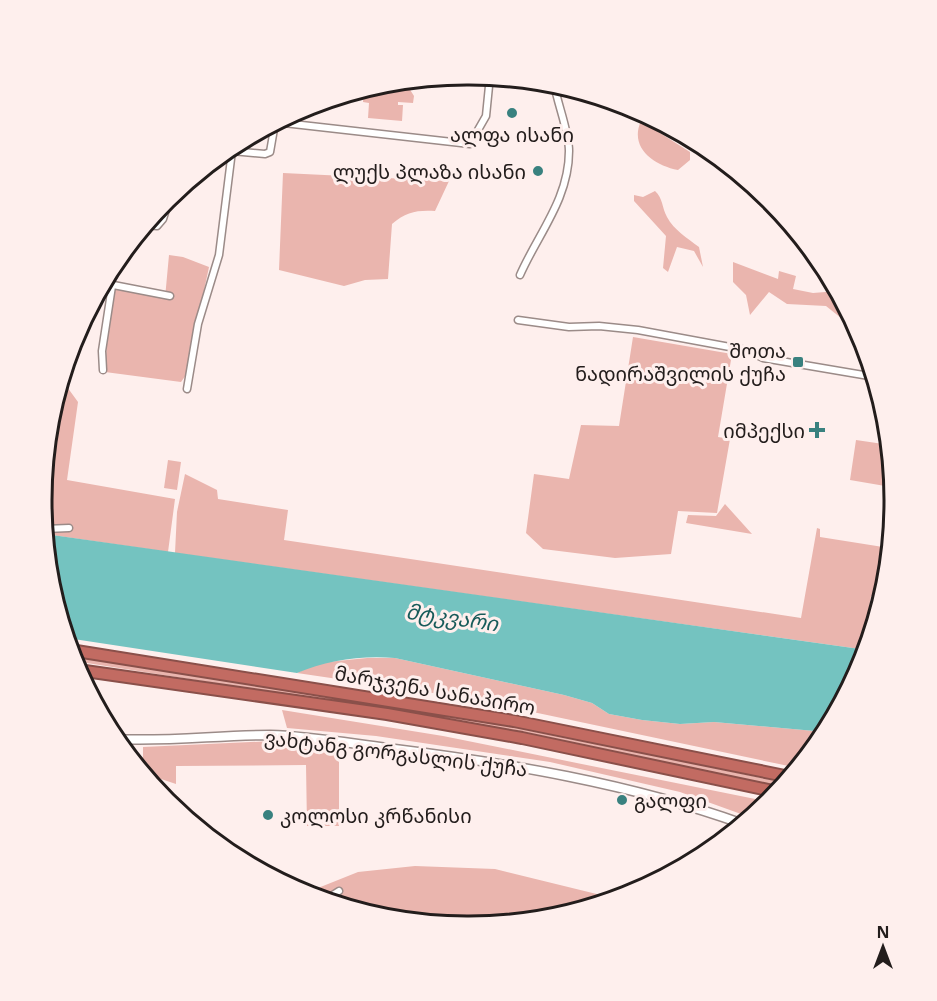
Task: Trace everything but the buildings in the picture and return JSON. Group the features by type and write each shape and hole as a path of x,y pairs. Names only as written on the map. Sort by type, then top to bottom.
{"highway":[{"name":"მარჯვენა სანაპირო","path":"81,652 513,721 781,775"},
{"name":"მარჯვენა სანაპირო","path":"89,672 365,711 510,736 768,790"}],"street":[{"path":"292,124 470,144 486,116 489,85"},
{"path":"520,275 553,217 566,172 569,148 556,94"},
{"path":"245,150 265,154 270,152 273,133"},
{"path":"187,389 198,324 219,255 231,159"},
{"path":"103,370 102,351 112,286 170,296"},
{"path":"518,320 569,327 599,326 638,330 746,350 763,358 865,375"},
{"path":"53,529 69,528"},
{"name":"ვახტანგ გორგასლის ქუჩა","path":"128,739 171,740 269,735 460,756 528,768 660,798 734,821"},
{"path":"335,894 339,891"}],"shaded area":[{"path":"409,89 414,96 413,103 398,102 398,105 403,105 402,121 368,118 369,103 363,102 363,98"},
{"path":"641,122 646,124 690,152 690,160 678,170 660,164 641,147 638,130"},
{"path":"283,173 449,181 435,211 412,213 392,224 388,279 365,280 344,286 279,270"},
{"path":"655,191 673,226 699,247 703,267 694,251 677,247 668,272 663,268 666,236 634,201 634,195 643,197"},
{"path":"169,255 183,257 209,267 186,375 181,382 105,372 115,288 165,298"},
{"path":"733,262 778,279 779,271 796,276 793,289 813,293 828,292 843,320 826,306 787,304 769,292 750,315 746,295 733,282"},
{"path":"633,337 732,354 718,437 730,439 717,513 678,511 671,554 615,558 543,549 526,533 534,474 569,479 581,425 619,426"},
{"path":"68,389 78,402 67,480 175,499 168,552 54,535 53,473 60,419"},
{"path":"856,440 881,444 884,486 850,480"},
{"path":"168,460 181,462 177,490 164,488"},
{"path":"185,474 217,490 218,499 288,510 284,540 801,618 817,528 820,529 820,537 882,547 877,582 857,649 175,553 177,512"},
{"path":"725,504 752,534 686,523 688,515 716,516"},
{"path":"395,658 564,695 592,703 609,714 642,720 680,724 714,722 815,731 789,766 467,698 297,673 317,663"},
{"path":"84,659 332,694 516,727 776,781 772,785 515,730 85,663"},
{"path":"282,710 443,736 758,800 741,814 680,792 550,762 376,736 287,728"},
{"path":"273,741 309,743 339,750 339,826 307,826 306,765 176,766 176,784 159,778 156,775 143,760 143,747"},
{"path":"415,866 495,869 600,895 550,909 523,913 496,916 441,916 387,909 318,888 358,872"}],"water":[{"name":"მტკვარი","path":"54,535 857,649 842,684 815,731 714,722 680,724 642,720 609,714 592,703 564,695 395,658 370,657 345,660 297,673 77,640 60,582"}],"place":[{"name":"ალფა ისანი","path":"512,113"},
{"name":"ლუქს პლაზა ისანი","path":"538,171"},
{"name":"შოთა ნადირაშვილის ქუჩა","path":"798,362"},
{"name":"იმპექსი","path":"817,430"},
{"name":"გალფი","path":"622,800"},
{"name":"კოლოსი კრწანისი","path":"268,815"}]}
